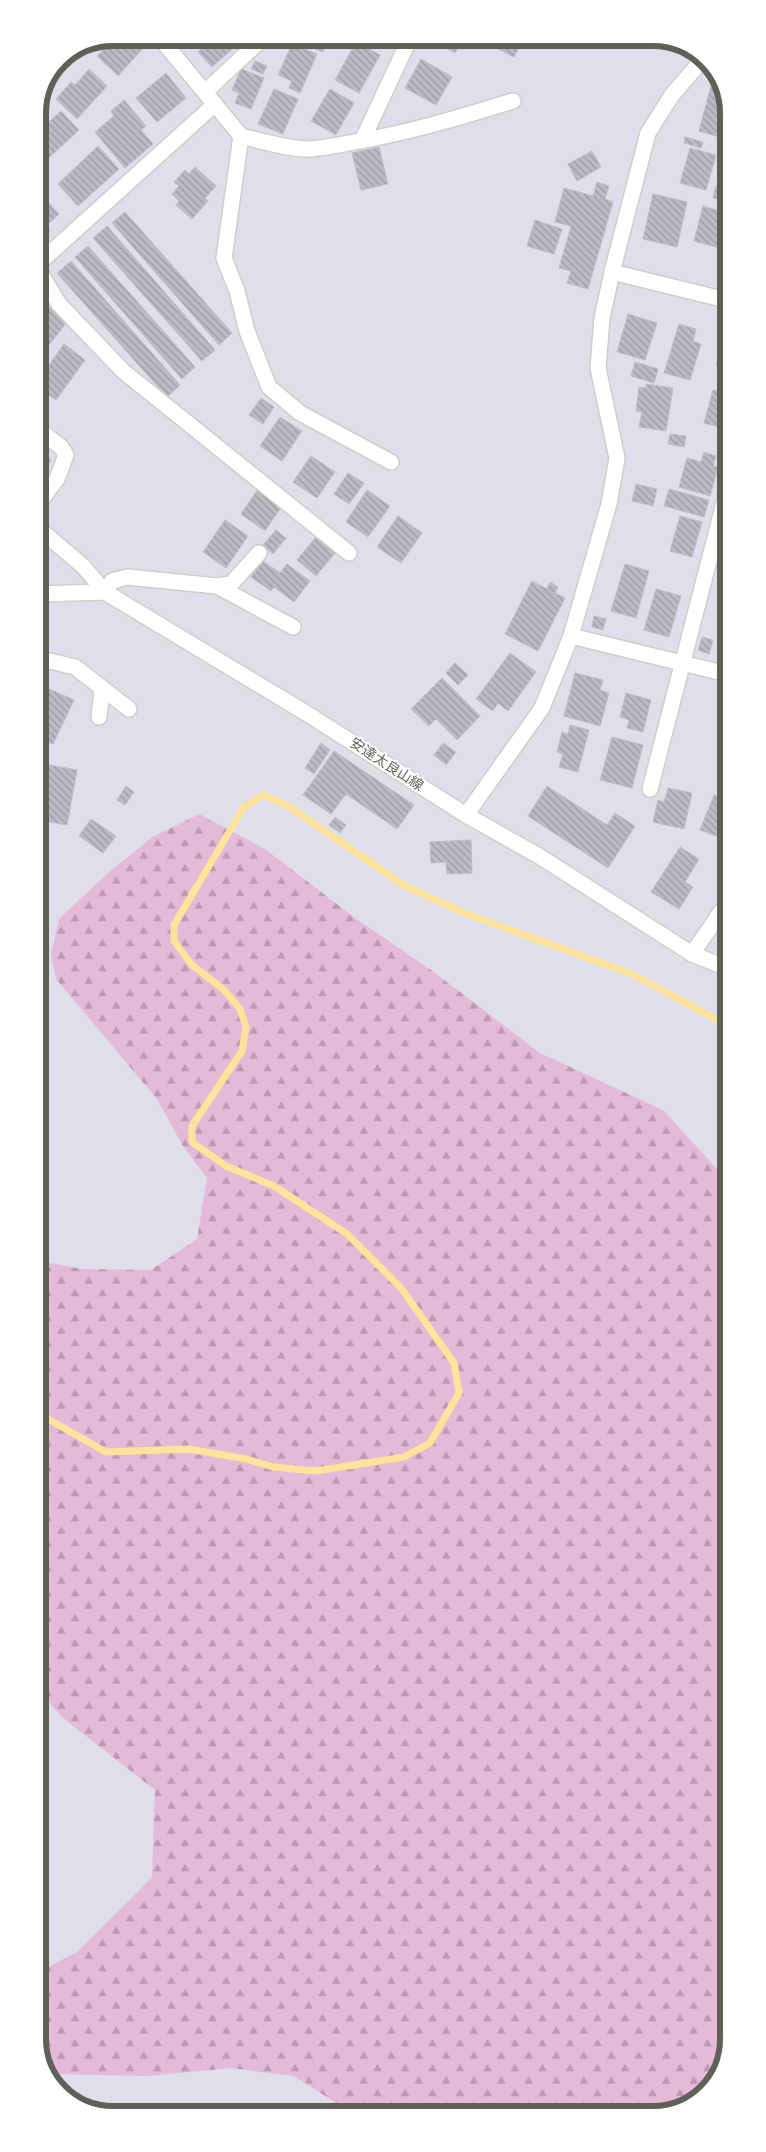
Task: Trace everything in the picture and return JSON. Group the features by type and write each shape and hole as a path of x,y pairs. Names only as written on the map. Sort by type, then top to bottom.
{"street":[{"path":"167,46 241,136 286,147 306,149 362,141 445,122 513,101"},
{"path":"46,256 210,98 256,46"},
{"path":"362,141 406,46"},
{"path":"466,815 542,708 571,636 609,504 617,458 598,368 602,318 612,272 648,133 672,94 698,65"},
{"path":"241,136 224,258 247,331 269,387 300,413 391,462"},
{"path":"612,272 720,299"},
{"path":"46,282 59,304 123,371 349,554"},
{"path":"46,435 61,447 66,455 57,479 46,493"},
{"path":"650,789 720,518"},
{"path":"46,535 83,566 105,592"},
{"path":"105,592 112,581 127,577 217,586 231,584 258,554"},
{"path":"217,586 293,627"},
{"path":"46,594 105,592"},
{"name":"安達太良山線","path":"105,592 306,713 466,815 539,856 692,954 720,965"},
{"path":"571,636 720,672"},
{"path":"46,662 50,661 75,668 128,708"},
{"path":"99,717 102,690"},
{"path":"692,954 720,913"}],"green space":[{"path":"199,814 265,849 355,918 431,970 540,1053 663,1110 720,1172 720,2038 716,2060 711,2072 700,2086 678,2101 652,2106 337,2106 336,2103 294,2076 231,2068 147,2076 57,2074 51,2064 46,2038 46,1968 77,1952 152,1878 155,1790 63,1718 46,1699 46,1262 83,1269 151,1270 197,1239 207,1178 183,1146 157,1099 56,979 51,954 59,919 108,873 151,838"}],"building":[{"path":"145,46 118,76 97,56 105,47"},
{"path":"205,46 236,46 212,67 198,52"},
{"path":"291,46 297,46 317,54 300,93 289,88 292,81 278,75"},
{"path":"316,46 326,46 323,52 315,49"},
{"path":"354,46 363,46 380,55 359,93 335,80"},
{"path":"441,46 459,46 455,53"},
{"path":"494,46 520,46 514,57"},
{"path":"421,59 452,77 436,105 405,88"},
{"path":"255,61 267,66 263,74 251,69"},
{"path":"89,69 107,86 77,119 56,99 71,82 75,85"},
{"path":"241,69 264,78 251,109 235,103 239,93 232,90"},
{"path":"166,73 186,98 157,122 136,98"},
{"path":"711,86 714,87 719,105 720,137 699,131"},
{"path":"274,89 298,99 283,134 258,124"},
{"path":"330,89 354,103 336,135 311,121"},
{"path":"124,100 146,126 141,130 153,144 125,168 95,132 114,116 111,111"},
{"path":"61,111 79,130 46,160 46,125"},
{"path":"685,137 703,142 701,148 684,143"},
{"path":"98,146 119,169 78,206 58,184"},
{"path":"379,147 388,184 361,190 352,153"},
{"path":"690,148 716,155 706,190 680,183"},
{"path":"592,151 601,167 577,181 568,164"},
{"path":"195,167 216,186 205,198 208,201 192,219 176,205 179,201 172,194 179,186 174,182 185,170 189,174"},
{"path":"597,182 609,186 605,199 613,202 588,289 567,283 571,271 559,268 571,226 555,222 564,188 593,196"},
{"path":"716,186 720,187 720,200 713,198"},
{"path":"653,194 687,202 677,247 643,239"},
{"path":"46,200 59,214 46,226"},
{"path":"703,206 720,211 720,248 694,241"},
{"path":"125,212 232,333 219,345 112,223"},
{"path":"535,220 562,229 554,254 527,246"},
{"path":"107,226 215,350 202,361 93,238"},
{"path":"88,246 195,367 182,379 75,257"},
{"path":"71,261 180,385 167,397 57,273"},
{"path":"46,305 67,322 49,345 46,343"},
{"path":"628,314 657,323 645,360 617,352"},
{"path":"679,324 696,329 693,341 701,344 690,380 664,373"},
{"path":"64,344 85,360 56,400 46,393 47,368"},
{"path":"720,351 720,367 716,366"},
{"path":"635,362 658,369 654,383 631,376"},
{"path":"646,384 673,388 666,431 639,427 642,412 636,411 639,387 646,388"},
{"path":"713,390 720,392 720,427 704,423"},
{"path":"261,398 274,407 263,424 249,415"},
{"path":"280,417 302,431 282,461 260,446"},
{"path":"670,434 686,436 684,447 668,444"},
{"path":"704,452 716,456 713,466 718,467 710,496 679,487 687,458 701,462"},
{"path":"311,456 335,472 317,498 293,482"},
{"path":"46,457 51,460 46,467"},
{"path":"348,473 364,483 349,504 334,494"},
{"path":"636,484 657,489 653,506 632,501"},
{"path":"258,489 282,506 265,531 241,514"},
{"path":"669,489 709,500 704,517 664,506"},
{"path":"367,490 390,506 368,537 346,522"},
{"path":"398,516 422,533 401,563 377,547"},
{"path":"680,516 702,522 692,557 670,551"},
{"path":"225,520 248,536 226,568 203,552"},
{"path":"276,530 286,538 273,554 263,545"},
{"path":"316,537 335,553 316,576 297,560"},
{"path":"263,561 280,573 287,564 310,581 294,602 274,587 271,591 251,577"},
{"path":"625,564 649,571 636,618 611,611"},
{"path":"532,581 547,589 550,582 558,587 555,593 565,598 538,651 505,634"},
{"path":"656,589 681,596 669,637 644,630"},
{"path":"594,616 606,619 603,630 592,627"},
{"path":"702,637 713,640 709,654 698,650"},
{"path":"510,653 536,672 508,711 498,703 493,711 476,699"},
{"path":"455,663 468,675 458,685 446,673"},
{"path":"575,673 603,680 600,690 609,693 600,726 564,716"},
{"path":"442,678 480,716 457,740 436,719 429,726 411,709"},
{"path":"46,688 74,700 53,744 46,741"},
{"path":"626,693 651,700 643,732 627,728 629,720 620,717"},
{"path":"570,725 589,730 578,772 559,767 563,754 557,752 562,732 568,734"},
{"path":"612,737 643,745 632,788 600,780"},
{"path":"321,743 330,750 314,774 305,768"},
{"path":"443,743 456,752 446,765 434,755"},
{"path":"334,751 414,805 397,829 346,794 331,814 303,795"},
{"path":"46,764 77,770 67,825 46,821"},
{"path":"126,786 134,792 125,805 117,800"},
{"path":"547,786 607,825 615,813 635,826 608,868 528,816"},
{"path":"668,788 692,793 684,829 653,822 658,800 664,802"},
{"path":"714,795 720,797 720,837 700,830"},
{"path":"335,817 346,825 340,833 329,825"},
{"path":"91,819 116,836 103,853 79,836"},
{"path":"471,840 472,873 447,874 446,862 431,863 430,842"},
{"path":"680,847 699,859 685,882 693,887 679,909 651,892"}],"waterway":[{"path":"46,1418 106,1452 189,1449 246,1459 273,1467 316,1471 404,1457 430,1443 459,1393 454,1363 401,1288 347,1234 274,1186 226,1166 192,1142 192,1126 242,1051 246,1027 240,1009 223,989 192,965 174,941 174,925 244,807 264,795 288,806 405,886 467,914 632,974 720,1021"}]}
